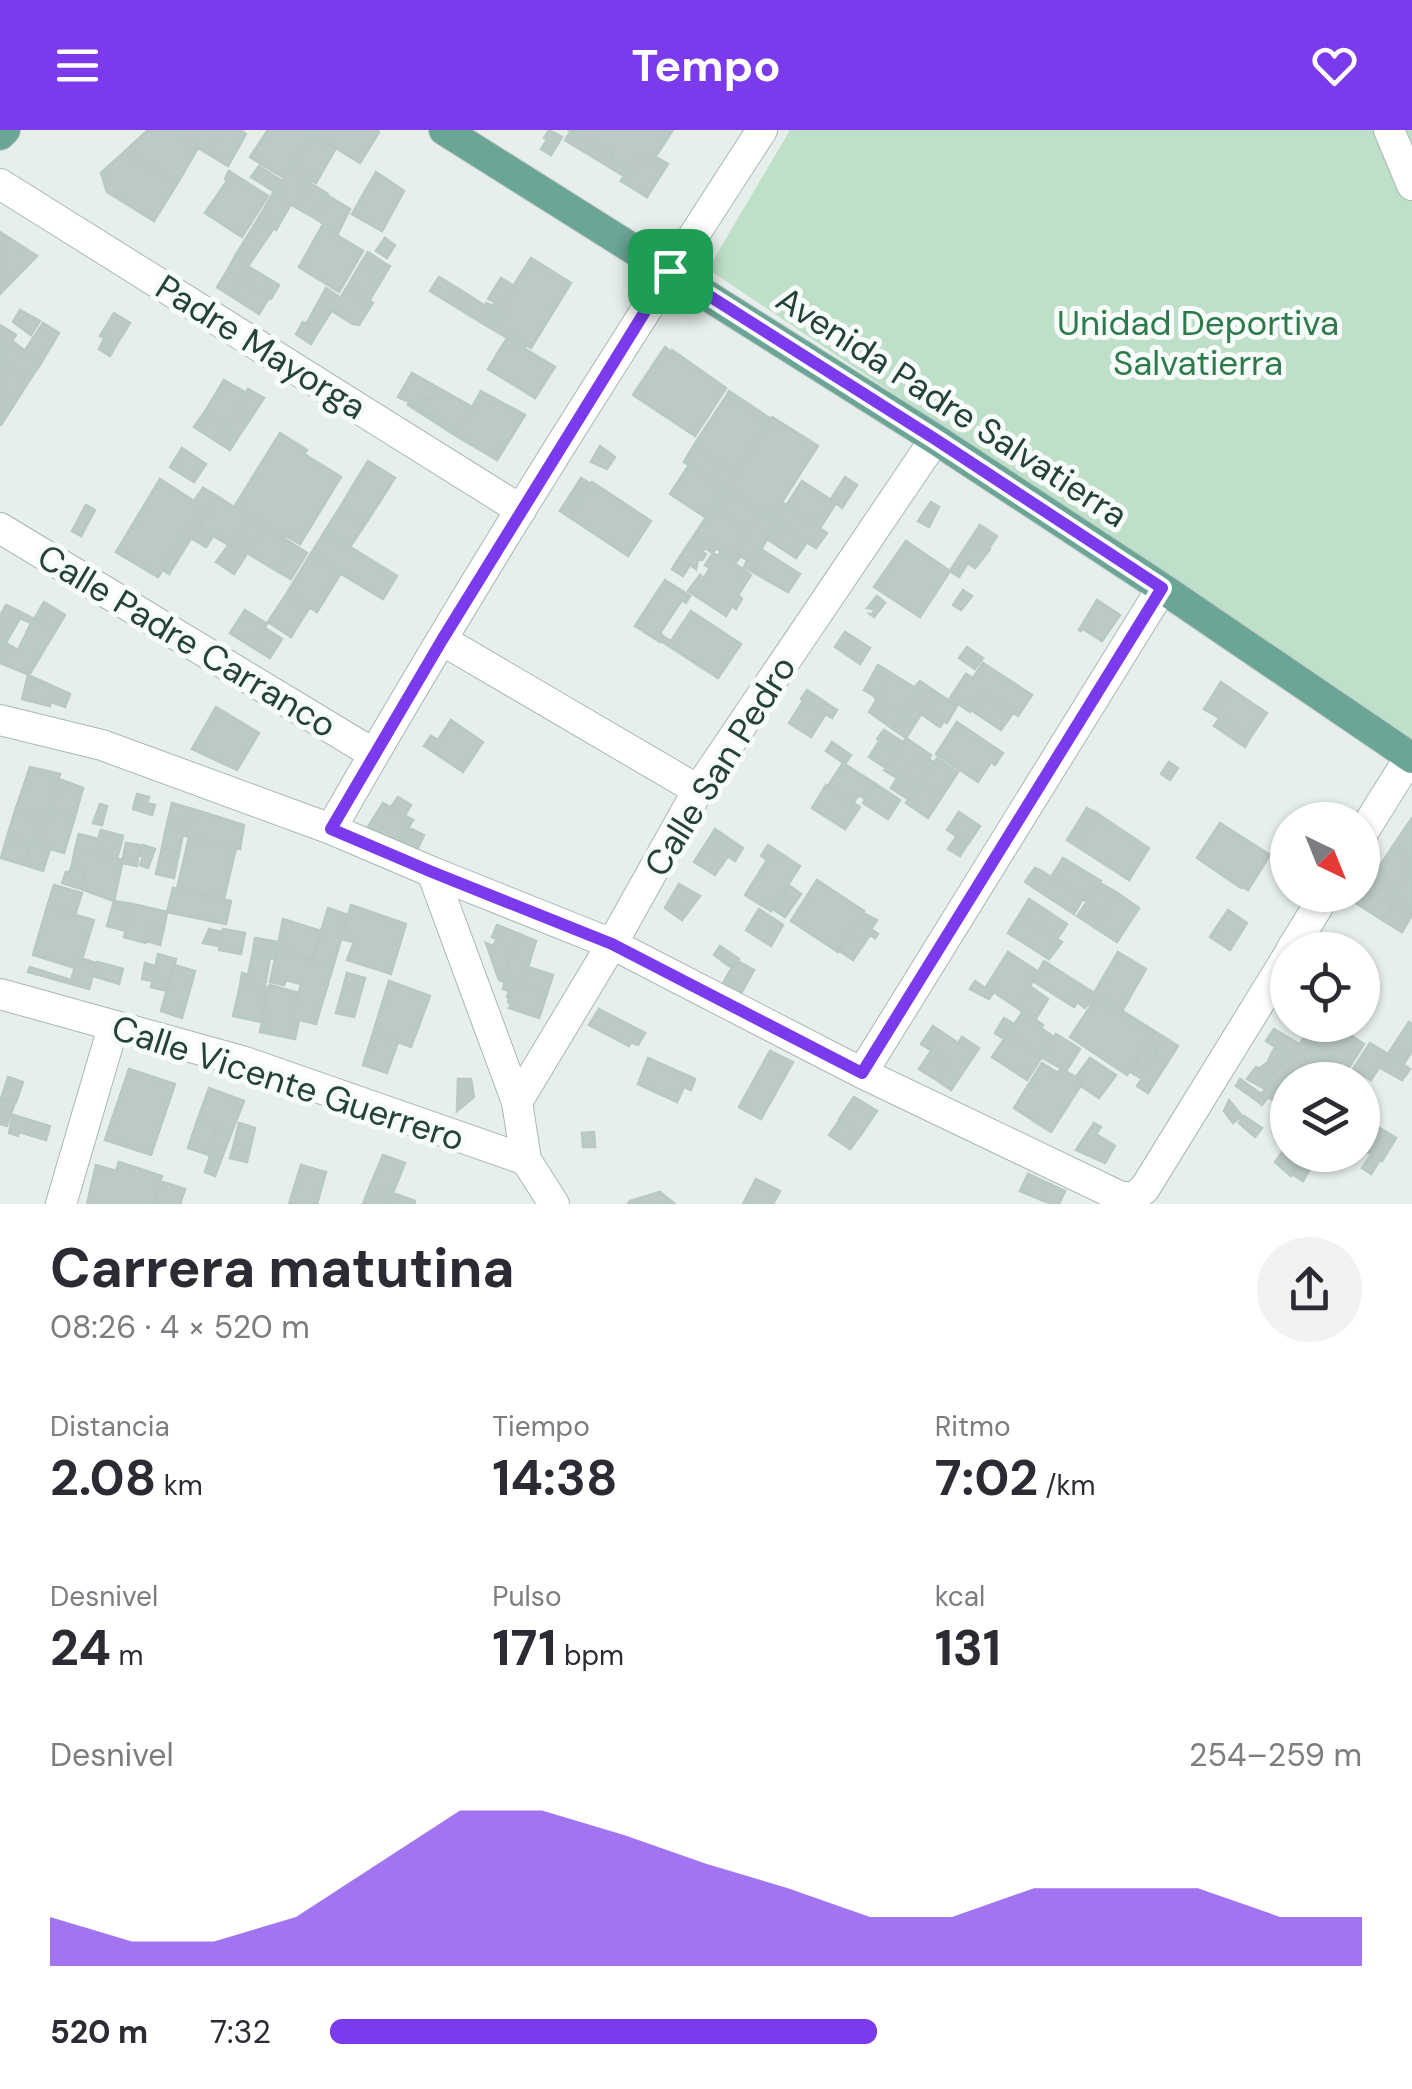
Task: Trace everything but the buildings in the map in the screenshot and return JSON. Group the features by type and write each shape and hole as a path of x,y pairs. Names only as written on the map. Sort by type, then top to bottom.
{"main road":[{"name":"Avenida Padre Salvatierra","path":"444,130 935,439 1411,757"}],"street":[{"path":"331,829 521,510 762,130"},
{"path":"1389,130 1412,185"},
{"name":"Padre Mayorga","path":"0,184 521,510"},
{"name":"Calle San Pedro","path":"518,1102 698,790 935,439"},
{"name":"Calle Padre Carranco","path":"0,528 374,754"},
{"path":"862,1073 1162,588"},
{"path":"442,640 698,790"},
{"path":"0,720 102,745 331,829 612,944 862,1073 1121,1197 1135,1197 1145,1188 1270,984"},
{"path":"1380,806 1411,757"},
{"path":"432,872 518,1102 526,1160 554,1204"},
{"name":"Calle Vicente Guerrero","path":"0,994 245,1062 526,1160"},
{"path":"62,1204 113,1027"}],"green space":[{"name":"Unidad Deportiva Salvatierra","path":"790,130 1412,130 1412,743 708,269"}],"route":[{"path":"670,271 1162,588 862,1073 612,944 331,829 442,640 670,271"}]}
